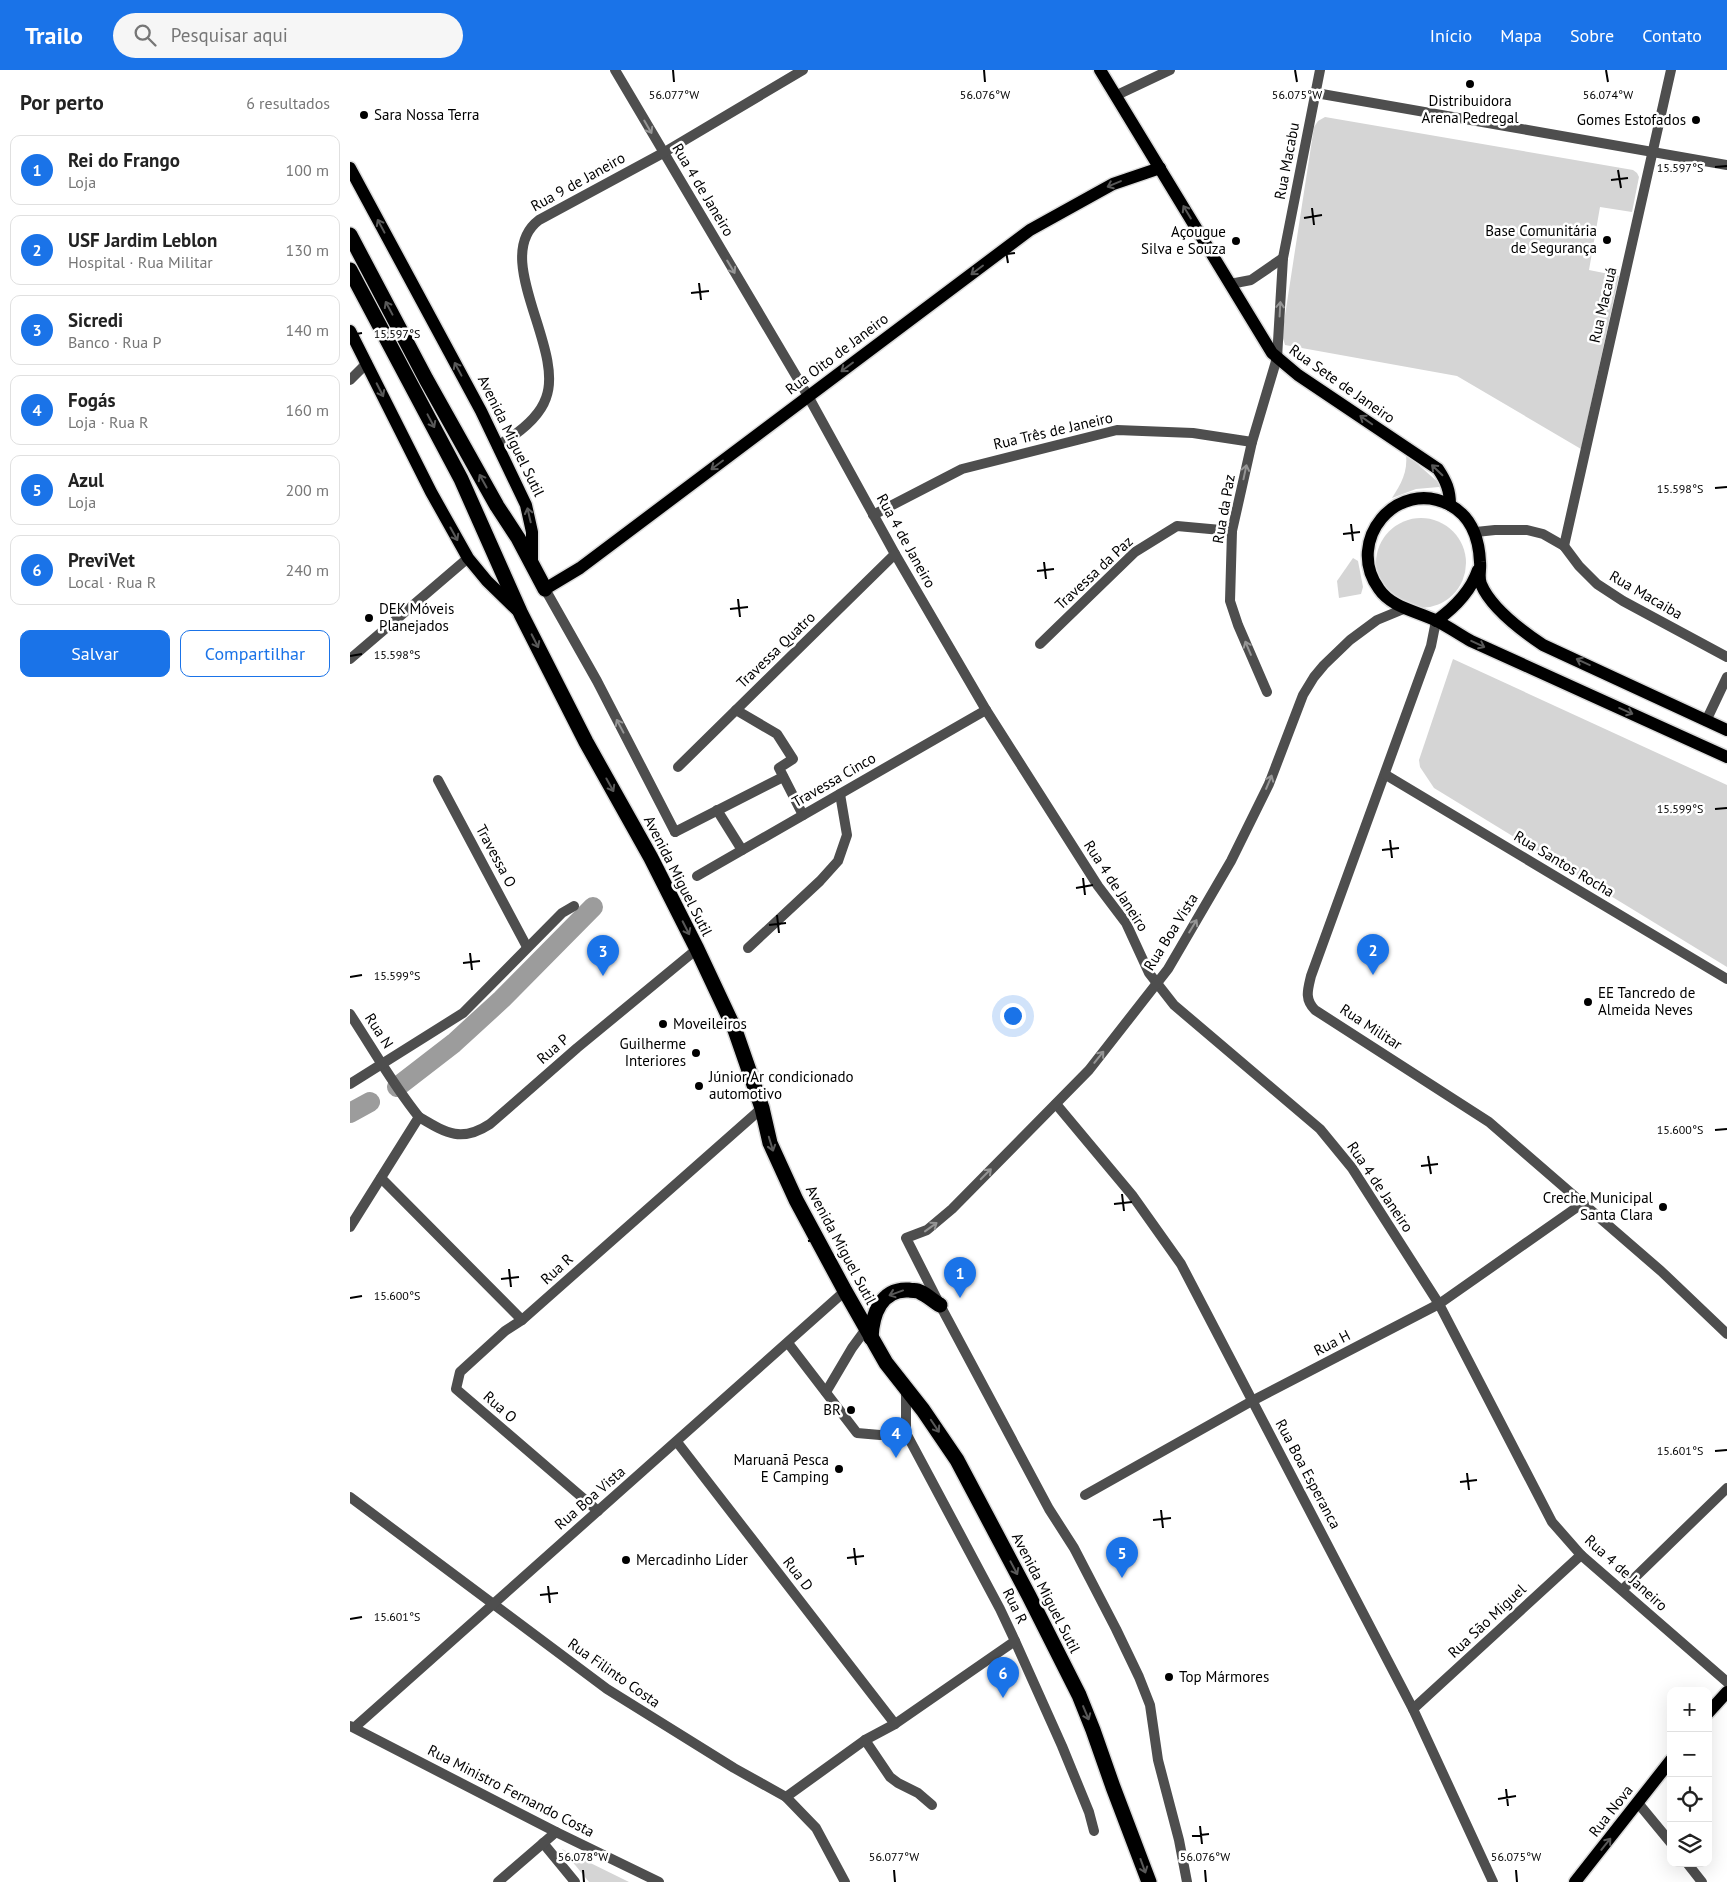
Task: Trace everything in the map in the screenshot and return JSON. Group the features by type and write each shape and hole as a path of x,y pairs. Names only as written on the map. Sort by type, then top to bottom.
{"highway":[{"path":"350,235 440,405 532,564"},
{"name":"Avenida Miguel Sutil","path":"350,270 461,479 521,614 586,742 651,858 697,949 735,1030 762,1108 775,1156 796,1200 845,1292 886,1363 924,1410 957,1460 1079,1695 1149,1882"},
{"name":"Avenida Miguel Sutil","path":"532,564 545,589"},
{"path":"869,1333 876,1311 884,1298 895,1291 919,1291 940,1305"}],"main road":[{"name":"Rua Sete de Janeiro","path":"1100,70 1268,348 1298,375 1438,469 1446,481 1450,495 1450,505"},
{"name":"Avenida Miguel Sutil","path":"350,168 481,411 526,505 530,518 532,564"},
{"name":"Rua Oito de Janeiro","path":"545,589 580,568 1030,230 1113,184 1160,168"},
{"name":"Avenida Miguel Sutil","path":"350,331 431,492 468,558 487,581 521,614"},
{"path":"1727,730 1544,645 1530,636 1491,602 1481,585 1479,577 1480,562 1476,532 1466,517 1450,505 1426,498 1408,500 1391,509 1378,522 1370,538 1367,556 1370,574 1379,590 1393,603 1436,621 1471,641 1727,757"},
{"path":"1436,621 1449,611 1475,580 1480,562"},
{"path":"1712,1709 1727,1692"},
{"name":"Rua Nova","path":"1575,1882 1667,1765"}],"street":[{"name":"Rua 4 de Janeiro","path":"615,70 808,396 895,554 986,710 1098,886 1126,924 1156,984 1174,1004 1320,1129 1352,1168 1439,1304 1552,1522 1581,1556 1727,1682"},
{"name":"Rua 9 de Janeiro","path":"498,446 518,432 537,414 546,400 549,389 550,373 548,358 533,312 523,263 523,242 530,227 539,220 664,153 803,70"},
{"path":"1117,96 1170,70"},
{"name":"Rua Macabu","path":"1277,358 1283,258 1320,70"},
{"name":"Rua Macauá","path":"1564,546 1671,70"},
{"path":"1316,93 1727,165"},
{"path":"1230,284 1251,280 1283,258"},
{"name":"Rua da Paz","path":"1267,692 1238,625 1230,601 1232,531 1252,442 1277,358"},
{"path":"350,380 367,364"},
{"name":"Rua Três de Janeiro","path":"873,515 962,469 1117,430 1193,433 1252,442"},
{"name":"Travessa da Paz","path":"1040,644 1135,552 1176,526 1232,531"},
{"name":"Rua Macaiba","path":"1476,532 1527,530 1543,534 1564,546 1579,566 1597,584 1623,601 1727,657"},
{"name":"Travessa Quatro","path":"678,767 895,554"},
{"path":"350,659 468,558"},
{"name":"Avenida Miguel Sutil","path":"545,589 597,681 675,832 717,810"},
{"name":"Rua Boa Vista","path":"940,1305 906,1238 927,1230 938,1222 1089,1070 1168,969 1231,861 1269,784 1303,695 1314,677 1324,664 1350,640 1377,620 1406,608"},
{"name":"Rua Militar","path":"1436,621 1431,646 1386,775 1311,976 1307,992 1309,1002 1315,1010 1489,1122 1662,1271 1727,1334"},
{"path":"1706,721 1727,677"},
{"path":"736,710 777,734 793,759 779,768 803,815"},
{"name":"Travessa Cinco","path":"697,876 986,710"},
{"name":"Rua Santos Rocha","path":"1386,775 1727,979"},
{"path":"742,850 717,810 783,777"},
{"name":"Travessa O","path":"438,780 527,947"},
{"path":"748,948 820,881 838,861 847,835 840,794"},
{"path":"350,1084 463,1013 562,913 574,906"},
{"name":"Rua P","path":"419,1118 437,1128 460,1135 477,1132 490,1124 577,1048 697,949"},
{"name":"Rua N","path":"350,1014 399,1093 419,1118"},
{"name":"Rua Boa Esperanca","path":"1056,1104 1132,1195 1182,1264 1414,1709 1493,1882"},
{"name":"Rua R","path":"522,1320 762,1108"},
{"path":"350,1227 419,1118"},
{"path":"381,1178 522,1320"},
{"name":"Rua H","path":"1085,1495 1252,1401 1439,1304 1584,1203"},
{"name":"Rua Boa Vista","path":"352,1727 845,1292"},
{"path":"940,1305 1049,1509 1074,1548 1116,1629 1150,1705 1158,1760 1179,1840 1187,1882"},
{"name":"Rua O","path":"522,1320 505,1331 460,1372 456,1389 598,1511"},
{"path":"826,1392 852,1348 869,1333"},
{"path":"788,1343 857,1433 880,1435 906,1432"},
{"name":"Rua R","path":"786,1796 865,1740 895,1724 1015,1641 996,1600 906,1432 906,1387"},
{"name":"Rua D","path":"677,1442 895,1724"},
{"path":"1622,1590 1727,1488"},
{"name":"Rua Filinto Costa","path":"350,1497 607,1690 734,1768 786,1796 816,1828 845,1882"},
{"name":"Rua São Miguel","path":"1414,1709 1581,1556"},
{"path":"1015,1641 1062,1746 1089,1812 1094,1831"},
{"name":"Rua Ministro Fernando Costa","path":"352,1727 556,1832 659,1882"},
{"path":"865,1740 890,1777 932,1805"},
{"path":"1638,1803 1667,1838"},
{"path":"498,1882 556,1832"},
{"path":"543,1843 574,1882"},
{"path":"1690,1867 1702,1882"}],"shaded area":[{"path":"1325,117 1633,170 1637,173 1639,177 1632,212 1600,207 1589,270 1619,276 1581,449 1457,376 1285,345 1282,335 1314,127 1318,121"},
{"path":"1406,454 1439,483 1439,487 1416,489 1392,498 1403,478 1406,467"},
{"path":"1421,518 1438,521 1453,531 1463,546 1466,563 1463,580 1453,595 1438,605 1421,608 1404,605 1389,595 1379,580 1376,563 1379,546 1389,531 1404,521"},
{"path":"1353,558 1358,561 1363,587 1361,594 1339,598 1337,581"},
{"path":"1453,659 1727,785 1727,967 1434,788 1420,767 1419,760"},
{"path":"562,1849 629,1882 589,1882"}],"waterway":[{"path":"397,1087 454,1043 502,999 593,907"},
{"path":"350,1113 370,1102"}],"place":[{"name":"Distribuidora Arena Pedregal","path":"1470,84"},
{"name":"Sara Nossa Terra","path":"364,115"},
{"name":"Gomes Estofados","path":"1696,120"},
{"name":"Base Comunitária de Segurança","path":"1607,240"},
{"name":"Açougue Silva e Souza","path":"1236,241"},
{"name":"DEK Móveis Planejados","path":"369,618"},
{"name":"USF Jardim Leblon","path":"1373,975"},
{"name":"Sicredi","path":"603,976"},
{"name":"EE Tancredo de Almeida Neves","path":"1588,1002"},
{"name":"Moveileiros","path":"663,1024"},
{"name":"Guilherme Interiores","path":"696,1053"},
{"name":"Júnior Ar condicionado automotivo","path":"699,1086"},
{"name":"Creche Municipal Santa Clara","path":"1663,1207"},
{"name":"Rei do Frango","path":"960,1298"},
{"name":"BR","path":"851,1410"},
{"name":"Fogás","path":"896,1458"},
{"name":"Maruanã Pesca E Camping","path":"839,1469"},
{"name":"Mercadinho Líder","path":"626,1560"},
{"name":"Azul","path":"1122,1578"},
{"name":"Top Mármores","path":"1169,1677"},
{"name":"PreviVet","path":"1003,1698"}]}
